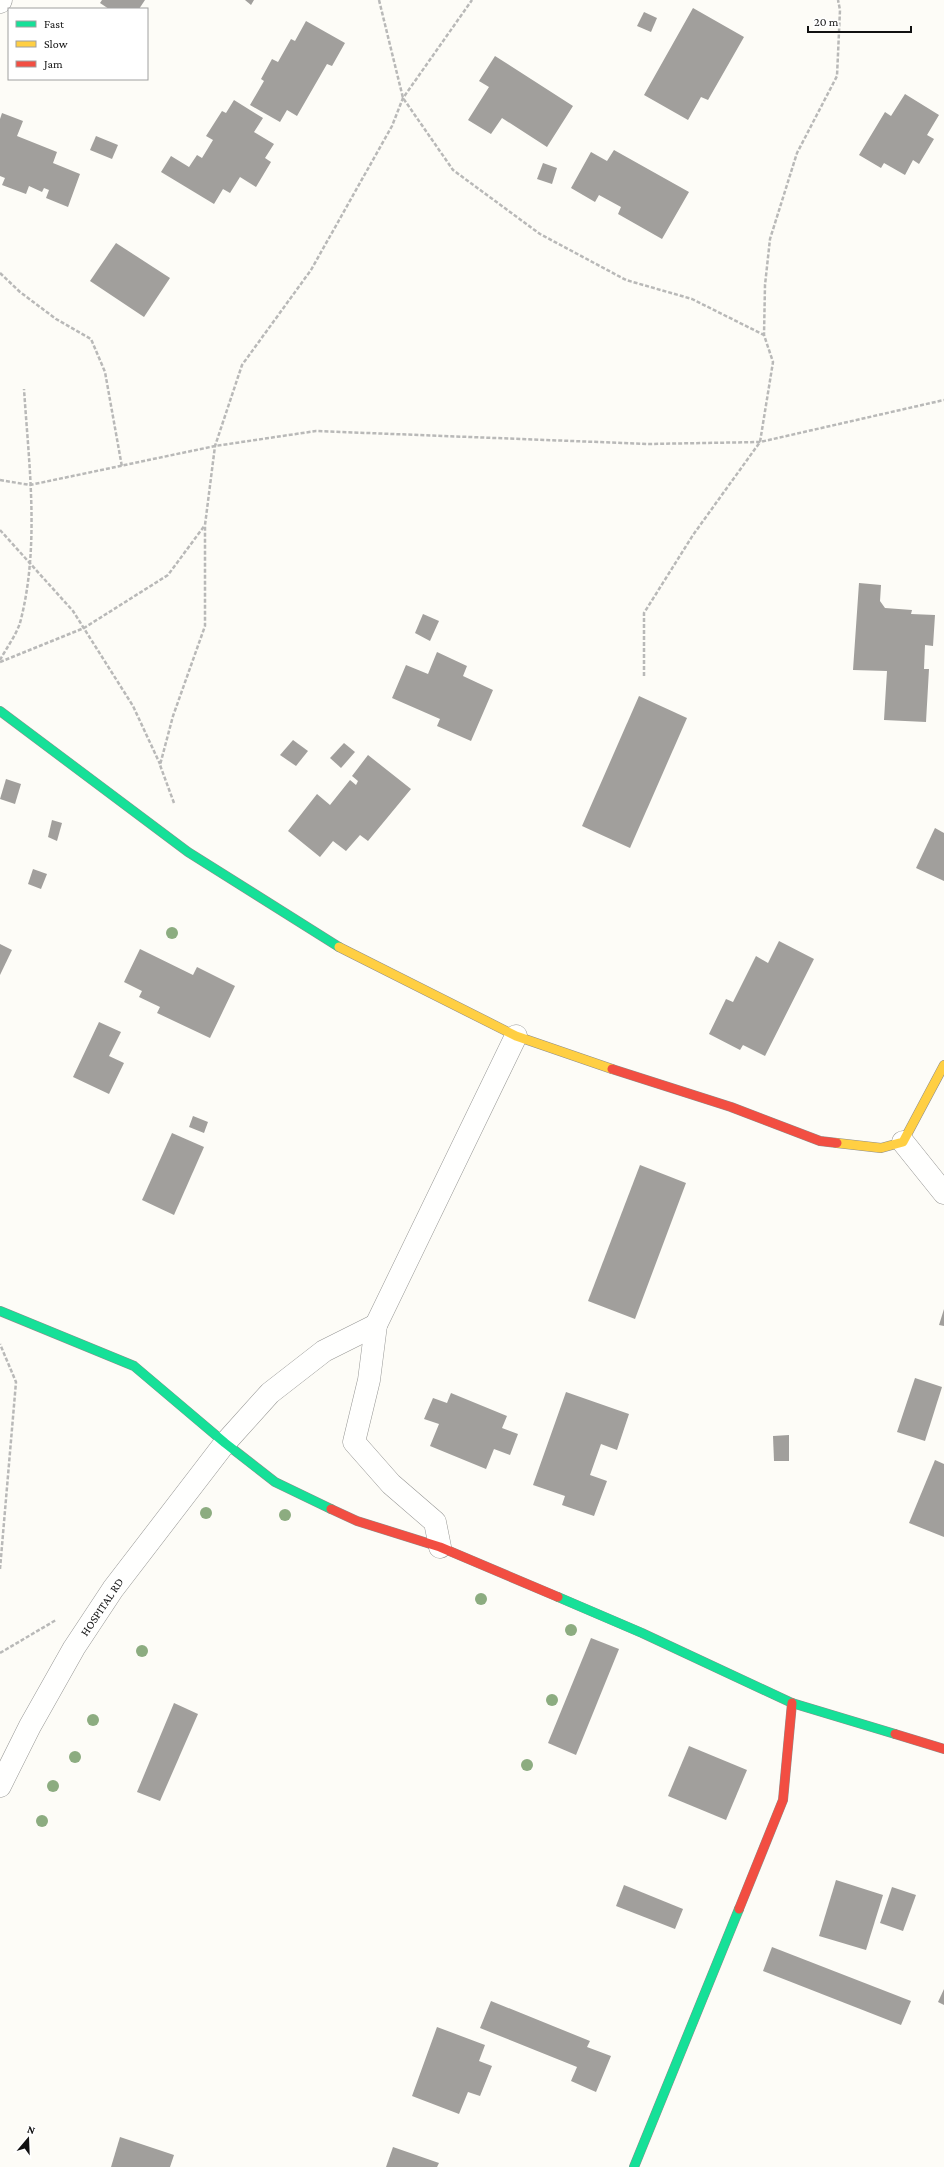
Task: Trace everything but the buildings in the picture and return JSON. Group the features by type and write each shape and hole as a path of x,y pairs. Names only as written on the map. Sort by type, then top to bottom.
{"street":[{"path":"0,711 188,852 318,934 516,1036 616,1071 731,1107 820,1141 880,1148 903,1142 944,1065"},
{"path":"440,1547 435,1522 391,1484 354,1442 369,1380 376,1325 516,1036"},
{"path":"903,1142 944,1193"},
{"path":"0,1311 134,1366 225,1443 276,1482 357,1520 440,1547 642,1633 792,1703 944,1749"},
{"name":"HOSPITAL RD","path":"0,1786 34,1720 87,1628 113,1589 225,1443 270,1393 324,1350 376,1325"},
{"path":"634,2167 782,1800 792,1703"}],"path":[{"path":"379,0 403,98 453,170 540,234 626,280 692,299 764,335"},
{"path":"160,765 173,716 205,626 205,525 215,446 242,365 311,270 392,126 403,98 472,0"},
{"path":"644,676 644,613 693,535 760,442 773,362 764,335 765,285 770,239 797,152 837,76 840,10 838,0"},
{"path":"0,273 20,292 56,319 91,339 105,372 122,467"},
{"path":"0,661 20,624 31,563 30,485 24,389"},
{"path":"0,480 30,485 122,467 215,446 316,431 649,444 760,442 944,400"},
{"path":"0,661 84,628 168,575 205,525"},
{"path":"0,530 73,611 84,628 133,706 160,765 174,806"},
{"path":"0,1343 16,1382 0,1569"}],"traffic: fast":[{"path":"0,711 188,852 339,947"},
{"path":"0,1311 134,1366 225,1443 275,1482 331,1509"},
{"path":"558,1597 642,1633 792,1703 895,1734"},
{"path":"634,2167 739,1909"}],"traffic: slow":[{"path":"339,947 516,1036 612,1069"},
{"path":"837,1143 881,1148 903,1142 944,1065"}],"traffic: jam":[{"path":"612,1069 731,1107 820,1141 837,1143"},
{"path":"331,1509 357,1521 440,1547 558,1597"},
{"path":"739,1909 783,1800 792,1703"},
{"path":"895,1734 944,1749"}]}
